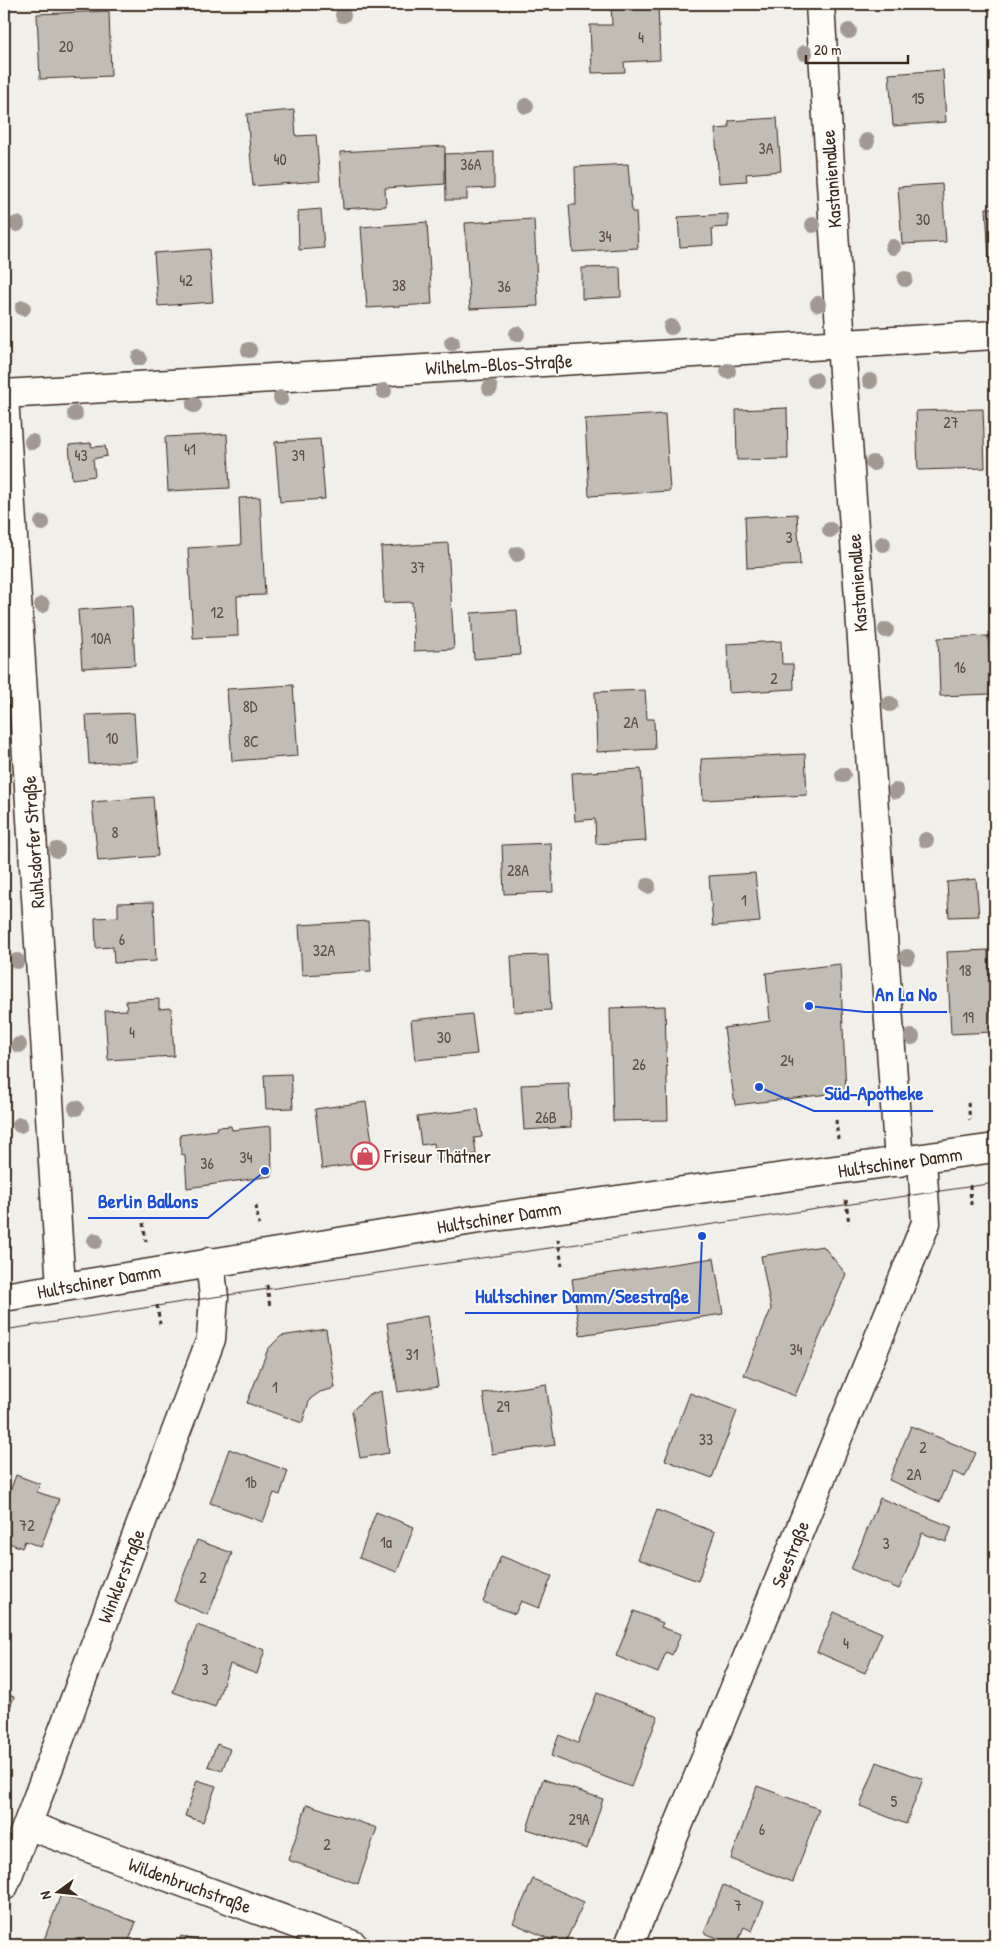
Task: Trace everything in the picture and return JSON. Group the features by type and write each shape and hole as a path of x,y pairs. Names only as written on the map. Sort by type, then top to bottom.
{"street":[{"name":"Kastanienallee","path":"820,4 841,344 910,1160"},
{"name":"Wilhelm-Blos-Straße","path":"4,395 995,335"},
{"name":"Ruhlsdorfer Straße","path":"4,395 61,1287"},
{"name":"Hultschiner Damm","path":"4,1297 210,1262 542,1210 995,1148"},
{"name":"Seestraße","path":"629,1945 926,1223 910,1160"},
{"name":"Winklerstraße","path":"4,1886 211,1340 214,1297 210,1262"},
{"name":"Wildenbruchstraße","path":"26,1825 353,1945"}],"building":[{"path":"611,4 658,4 660,60 624,62 625,72 592,73 590,25 612,25"},
{"path":"892,4 950,4 892,9"},
{"path":"109,11 111,76 40,79 37,14"},
{"path":"943,70 946,122 893,126 889,74"},
{"path":"294,110 296,136 316,135 320,181 253,186 247,114"},
{"path":"777,118 781,171 746,174 747,181 719,183 715,129 729,128 729,121"},
{"path":"445,146 445,184 385,188 386,206 343,209 340,152"},
{"path":"494,152 494,188 467,189 467,200 446,200 445,154"},
{"path":"628,164 632,212 636,212 638,248 573,252 569,205 576,205 575,167"},
{"path":"942,184 946,242 902,244 898,187"},
{"path":"986,208 995,208 995,258 989,259"},
{"path":"321,209 324,248 299,250 298,211"},
{"path":"728,214 728,227 712,228 713,245 680,247 678,217"},
{"path":"534,219 538,306 470,309 465,223"},
{"path":"427,222 432,304 367,308 361,227"},
{"path":"209,249 213,302 158,306 154,253"},
{"path":"620,267 621,297 582,299 582,268"},
{"path":"787,408 788,459 737,460 736,410"},
{"path":"983,409 985,468 918,470 916,411"},
{"path":"665,414 670,491 589,496 585,419"},
{"path":"227,434 230,488 168,491 165,437"},
{"path":"320,439 325,499 280,502 275,442"},
{"path":"91,443 92,447 105,446 107,456 93,459 95,476 72,479 69,445"},
{"path":"260,497 265,595 237,596 238,636 193,638 188,548 241,545 239,498"},
{"path":"797,514 800,565 747,568 745,517"},
{"path":"448,543 454,649 414,651 412,602 384,603 381,547"},
{"path":"132,606 135,665 82,668 78,610"},
{"path":"517,610 520,655 474,659 471,613"},
{"path":"988,636 991,694 940,696 938,638"},
{"path":"781,641 782,664 793,664 794,689 729,693 727,644"},
{"path":"293,685 298,756 232,761 227,689"},
{"path":"645,690 647,719 654,719 655,749 597,752 595,692"},
{"path":"134,713 137,761 89,764 86,715"},
{"path":"805,754 807,795 703,800 701,759"},
{"path":"641,769 646,841 596,844 595,819 575,821 572,773"},
{"path":"153,797 158,856 98,861 92,802"},
{"path":"551,843 553,892 504,894 502,845"},
{"path":"755,873 760,922 713,926 709,876"},
{"path":"976,879 979,916 949,917 947,882"},
{"path":"154,902 156,961 114,963 113,947 96,948 95,918 118,917 118,903"},
{"path":"368,921 371,971 302,975 299,925"},
{"path":"988,950 992,1032 951,1034 947,952"},
{"path":"548,955 551,1010 514,1012 511,956"},
{"path":"840,964 846,1092 735,1105 724,1028 770,1021 766,973"},
{"path":"6,998 7,1025 4,1025 4,999"},
{"path":"159,999 159,1009 171,1008 174,1056 108,1060 105,1011 127,1010 126,1001"},
{"path":"665,1006 668,1120 613,1121 610,1008"},
{"path":"472,1014 477,1054 415,1060 411,1020"},
{"path":"291,1074 293,1108 266,1109 264,1075"},
{"path":"569,1083 571,1127 524,1130 521,1085"},
{"path":"366,1102 375,1161 322,1169 315,1109"},
{"path":"478,1109 482,1137 474,1138 476,1154 436,1161 434,1143 421,1145 417,1117"},
{"path":"231,1126 232,1130 271,1126 272,1176 187,1188 185,1155 181,1154 180,1135"},
{"path":"823,1246 846,1274 795,1396 744,1375 771,1309 761,1256"},
{"path":"714,1258 723,1314 580,1335 572,1279"},
{"path":"995,1266 995,1290 989,1288"},
{"path":"427,1316 438,1386 398,1392 387,1323"},
{"path":"326,1329 335,1388 320,1392 310,1399 302,1423 247,1403 268,1349 281,1336"},
{"path":"546,1384 555,1445 492,1454 483,1393"},
{"path":"381,1391 389,1453 360,1458 352,1411 368,1395"},
{"path":"690,1393 737,1411 712,1478 665,1460"},
{"path":"911,1426 976,1453 965,1477 953,1472 940,1502 889,1480"},
{"path":"229,1449 288,1471 280,1495 274,1493 263,1522 210,1503"},
{"path":"16,1475 40,1484 37,1492 59,1499 41,1547 25,1541 22,1548 4,1541 4,1508"},
{"path":"880,1498 952,1527 946,1542 922,1533 899,1589 851,1569"},
{"path":"657,1510 715,1532 698,1581 638,1559"},
{"path":"376,1512 414,1527 397,1572 359,1558"},
{"path":"197,1540 232,1553 208,1615 174,1601"},
{"path":"501,1556 552,1576 539,1608 521,1601 515,1614 483,1602"},
{"path":"634,1611 663,1623 661,1627 681,1634 672,1655 666,1652 658,1673 616,1656"},
{"path":"834,1612 882,1633 865,1673 817,1652"},
{"path":"197,1625 265,1650 257,1674 230,1664 215,1707 173,1692"},
{"path":"4,1693 14,1697 4,1723"},
{"path":"597,1693 658,1716 631,1787 551,1756 559,1735 578,1743"},
{"path":"217,1744 230,1749 222,1771 208,1766"},
{"path":"877,1762 923,1779 906,1824 860,1806"},
{"path":"543,1779 603,1799 587,1849 527,1829"},
{"path":"197,1780 216,1786 203,1822 185,1816"},
{"path":"757,1786 819,1809 793,1882 731,1859"},
{"path":"307,1804 377,1828 358,1884 288,1860"},
{"path":"533,1879 584,1902 564,1945 513,1923"},
{"path":"723,1885 764,1902 752,1931 744,1927 736,1945 704,1933"},
{"path":"61,1894 136,1922 127,1945 57,1945 44,1940"},
{"path":"181,1936 209,1945 178,1945"}],"tram line":[{"path":"4,1330 214,1297 995,1183"}],"place":[{"name":"An La No","path":"809,1006"},
{"name":"Süd-Apotheke","path":"759,1087"},
{"name":"Friseur Thätner","path":"365,1156"},
{"name":"Berlin Ballons","path":"265,1171"},
{"name":"Hultschiner Damm/Seestraße","path":"702,1236"}]}
